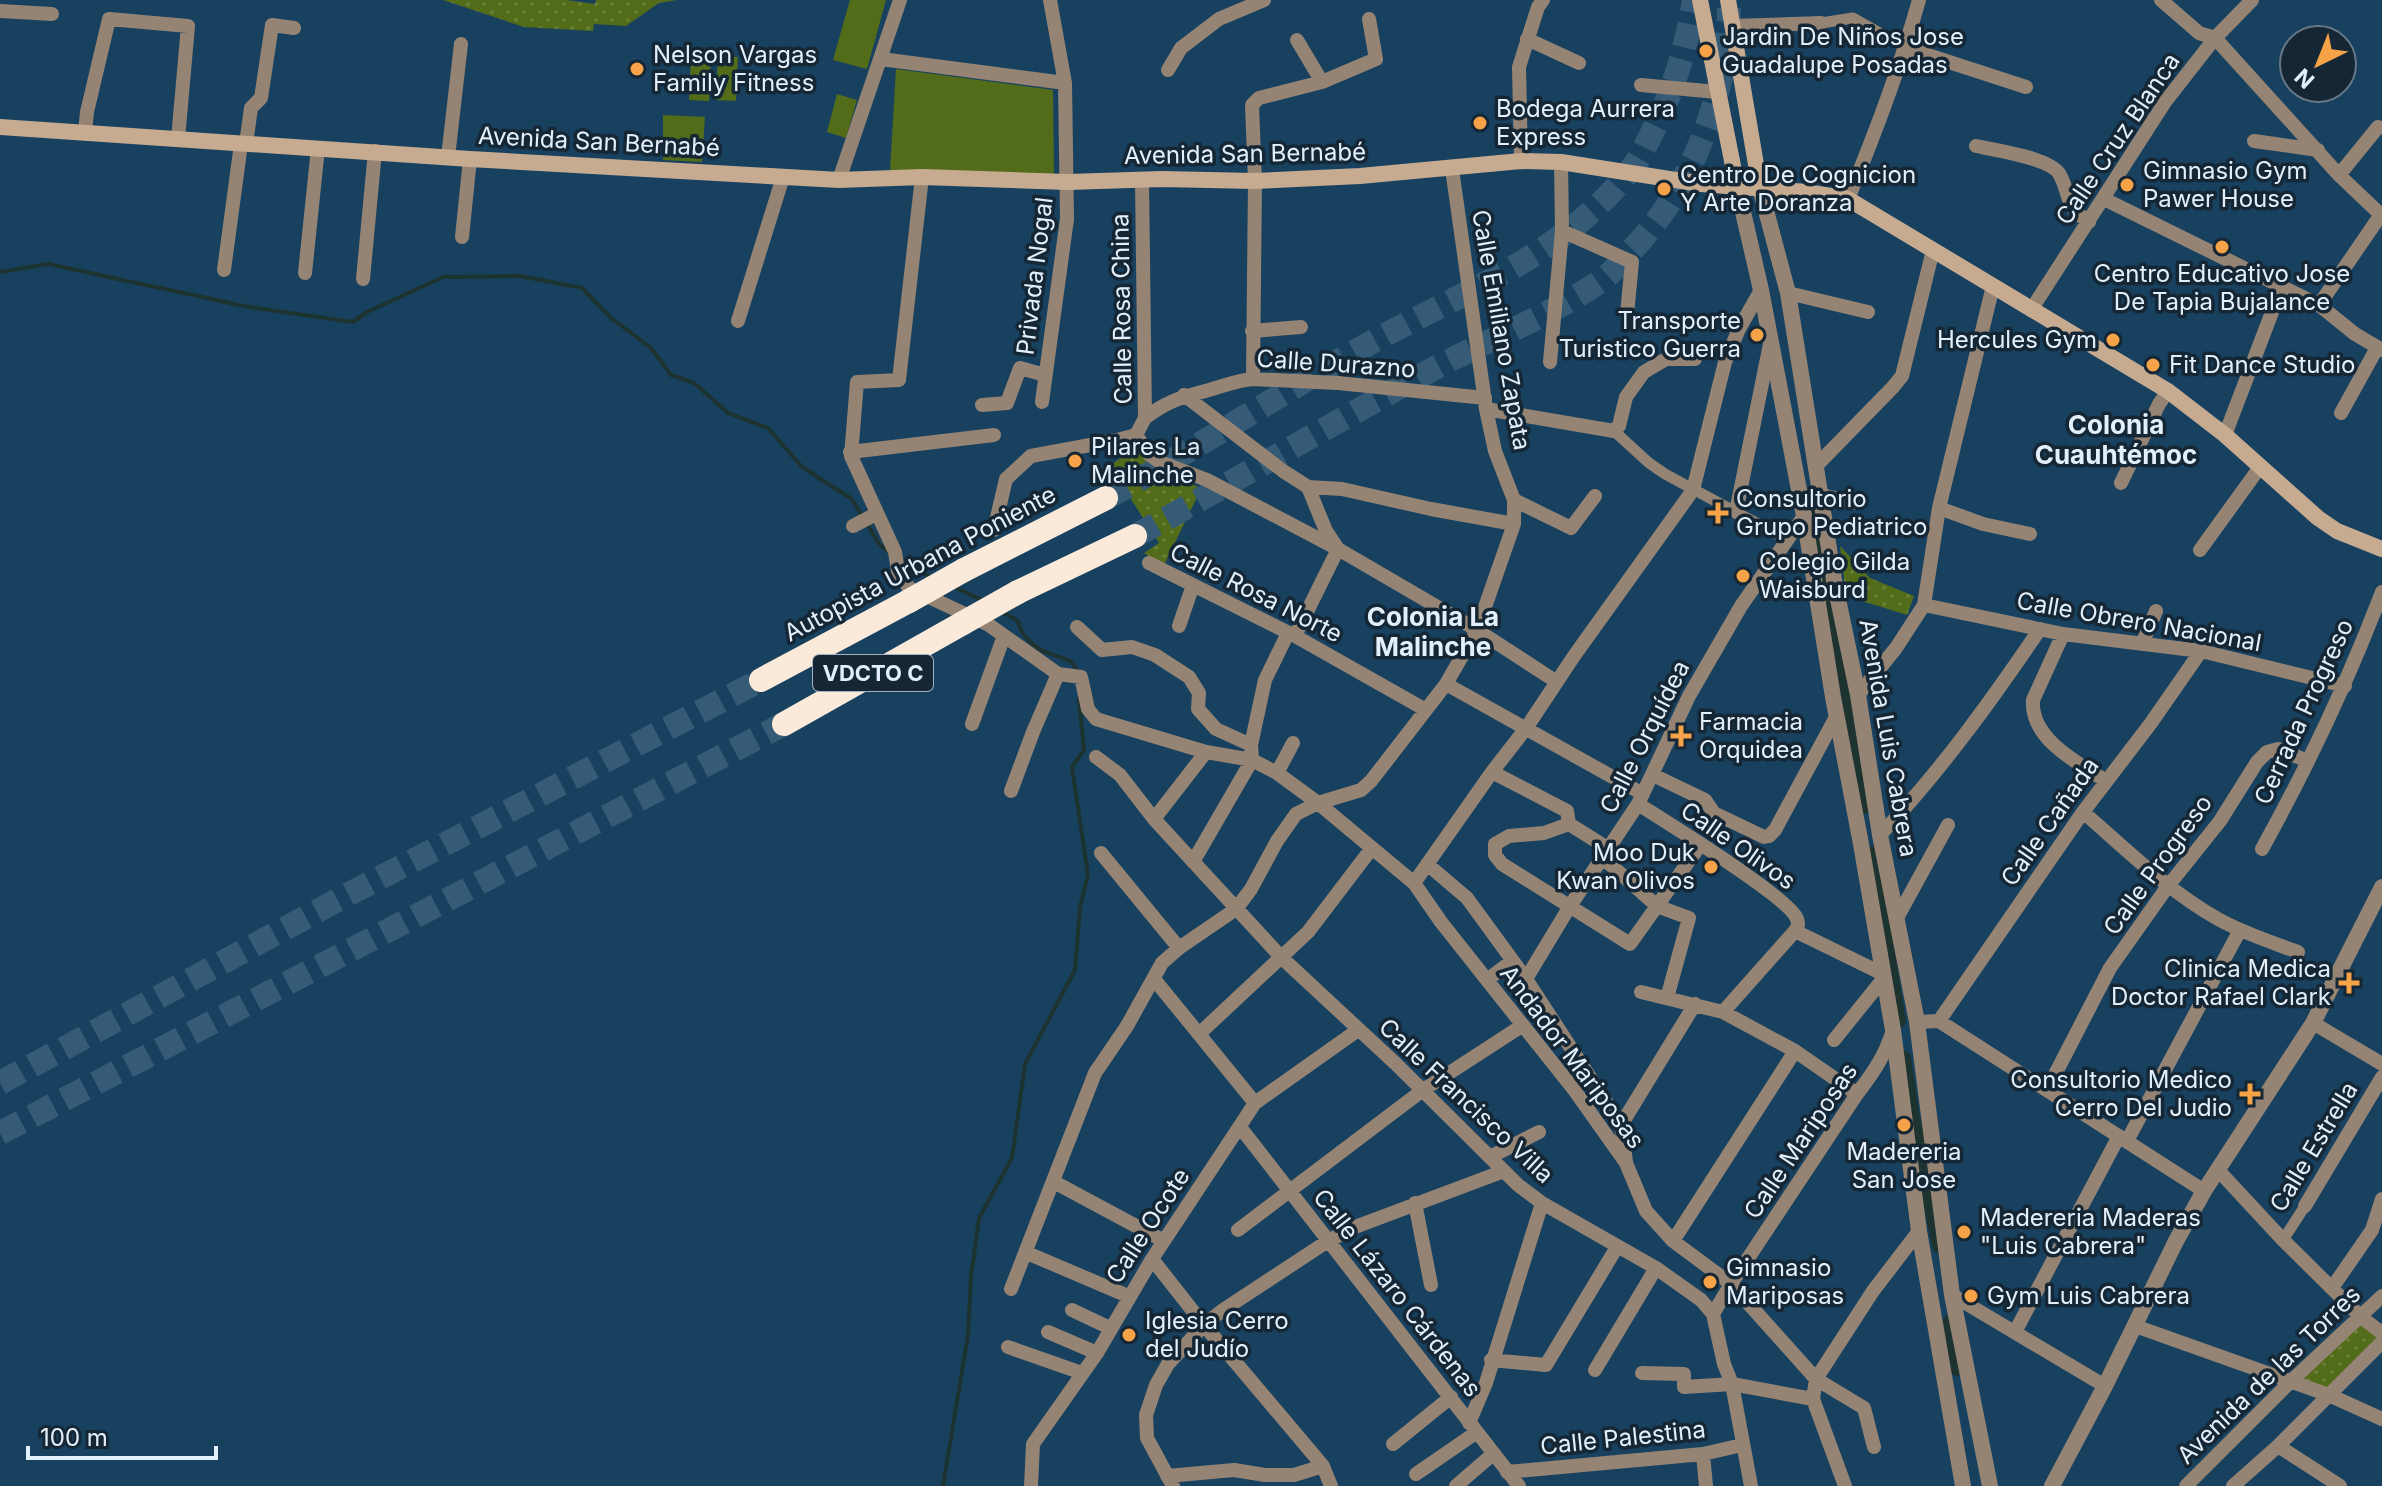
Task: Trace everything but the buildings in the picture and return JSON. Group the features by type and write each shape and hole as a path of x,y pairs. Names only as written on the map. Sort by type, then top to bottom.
{"highway":[{"name":"Autopista Urbana Poniente","path":"761,680 964,570 1106,498"},
{"name":"VDCTO C","path":"784,724 1018,592 1135,536"}],"main road":[{"name":"Avenida Luis Cabrera","path":"1700,0 1737,186"},
{"name":"Avenida Luis Cabrera","path":"1728,0 1760,188"},
{"name":"Avenida San Bernabé","path":"0,127 839,180 922,177 1068,182 1142,179 1255,181 1452,169 1521,161 1561,162 1686,182 1807,192 1848,199 2168,391 2225,435 2318,518 2337,531 2382,549"}],"street":[{"path":"839,180 900,0"},
{"name":"Privada Nogal","path":"1042,402 1067,219 1068,182 1065,83 1050,0"},
{"path":"1168,70 1181,48 1219,19 1228,7 1261,0"},
{"path":"1521,161 1519,67 1543,0"},
{"path":"1848,199 1906,48 1919,0"},
{"path":"2161,0 2199,33 2215,38 2339,175 2381,215 2319,305"},
{"name":"Calle Cruz Blanca","path":"2031,310 2165,102 2215,38 2252,0"},
{"path":"0,11 52,14"},
{"path":"1732,26 1821,23 1853,18 1906,48 2026,87"},
{"path":"85,132 109,19 188,26 178,139"},
{"path":"1253,379 1255,181 1252,109 1259,98 1322,82 1376,59 1369,19"},
{"path":"224,270 251,108 261,98 272,25 294,28"},
{"path":"1527,39 1579,63"},
{"path":"1297,40 1322,82"},
{"path":"448,157 461,44"},
{"path":"881,59 1065,83"},
{"path":"1641,85 1717,92"},
{"path":"2339,175 2378,127"},
{"path":"2254,141 2318,150"},
{"path":"1976,146 2055,168 2069,204 2089,222"},
{"path":"305,273 318,148"},
{"path":"363,279 375,151"},
{"path":"462,237 470,159"},
{"path":"1550,362 1562,231 1561,162"},
{"name":"Calle Emiliano Zapata","path":"1236,909 1251,889 1289,821 1305,808 1361,790 1446,684 1477,630 1514,524 1514,500 1495,451 1486,404 1452,169"},
{"path":"738,321 783,177"},
{"path":"922,177 899,380 857,382 851,454 865,520 895,552 898,571 909,588 989,625 1070,675 1096,719 1206,752 1252,753"},
{"name":"Calle Rosa China","path":"1136,435 1145,418 1142,179"},
{"name":"Avenida Luis Cabrera","path":"1737,186 1761,290 1804,516 1884,976 1919,1231 1963,1486"},
{"name":"Avenida Luis Cabrera","path":"1760,188 1788,293 1834,580 1917,1022 1952,1295 1990,1486"},
{"path":"2104,199 2319,305 2355,334 2380,349 2341,413"},
{"path":"1562,231 1632,262 1627,314"},
{"path":"1817,465 1902,376 1933,250"},
{"path":"1858,695 1896,648 1924,605 1939,508 1993,286"},
{"path":"2225,435 2282,286"},
{"path":"1414,883 1693,490 1725,362 1761,290"},
{"path":"1788,293 1868,312"},
{"path":"1252,331 1301,327"},
{"path":"1736,512 1770,344"},
{"path":"1695,359 1666,359 1644,372 1626,397 1619,426 1614,431 1649,463 1786,539"},
{"name":"Privada Nogal","path":"982,405 1007,403 1020,368 1045,375"},
{"name":"Calle Durazno","path":"1145,418 1163,404 1184,395 1253,379 1338,383 1486,404 1614,431"},
{"path":"2121,483 2168,391"},
{"path":"1184,395 1308,487 1342,489 1514,524"},
{"path":"851,454 994,435"},
{"path":"994,530 1006,479 1031,456 1136,435 1149,454 1160,462 1207,480 1338,549 1477,630 1557,682"},
{"path":"2200,550 2260,467"},
{"path":"1308,487 1326,531 1338,549"},
{"path":"1822,495 1857,503"},
{"path":"1514,500 1571,528 1595,496"},
{"path":"1939,508 1983,524 2030,534"},
{"name":"Calle Orquídea","path":"1526,979 1640,799 1701,674 1741,606 1804,516"},
{"path":"1193,862 1252,753 1265,680 1338,549"},
{"name":"Calle Rosa Norte","path":"1149,563 1291,634 1426,710"},
{"path":"1179,626 1193,585"},
{"name":"Cerrada Progreso","path":"2262,849 2345,686 2382,592"},
{"name":"Calle Obrero Nacional","path":"1924,605 2063,634 2201,651 2345,686"},
{"path":"2142,644 2156,611"},
{"path":"1077,627 1102,650 1132,647 1155,655 1189,677 1199,693 1198,709 1216,729 1252,753"},
{"path":"1861,844 1873,846 1924,786 2040,629"},
{"path":"2063,634 2033,700 2033,709 2055,747 2106,781"},
{"path":"972,724 1004,636"},
{"name":"Calle Cañada","path":"1939,1021 2083,812 2201,651"},
{"path":"1011,791 1033,732 1070,675"},
{"name":"Calle Olivos","path":"1446,684 1527,727 1640,799 1794,914 1798,921 1795,931"},
{"path":"1653,775 1705,800 1711,811 1764,837 1769,836 1837,715"},
{"path":"1277,773 1293,743"},
{"name":"Calle Progreso","path":"2047,1090 2110,968 2168,886 2220,821 2263,756 2278,749 2308,761"},
{"path":"1154,819 1206,752"},
{"name":"Andador Mariposas","path":"1252,753 1414,883 1626,1163 1646,1211 1673,1241 1731,1284 1816,1379 1864,1408 1874,1447"},
{"name":"Calle Francisco Villa","path":"1096,757 1120,775 1154,819 1282,958 1504,1171 1542,1203 1656,1268 1701,1300 1713,1314"},
{"path":"1492,772 1567,811 1569,824 1606,854 1657,906 1689,918 1667,998"},
{"path":"1855,818 1865,811 1877,817"},
{"path":"2083,812 2168,886 2202,910 2240,930 2298,952"},
{"path":"1569,824 1544,833 1509,836 1495,844 1495,855 1502,864 1630,944 1701,844"},
{"path":"1897,918 1948,825"},
{"path":"1199,1034 1308,932 1372,848"},
{"path":"1101,853 1179,948"},
{"name":"Andador Mariposas","path":"1427,864 1467,898 1526,979 1621,1125"},
{"path":"2052,1486 2176,1241 2204,1191 2313,1023 2382,887"},
{"path":"1011,1289 1095,1073 1127,1026 1162,963 1236,909"},
{"path":"2015,1332 2240,930"},
{"path":"1723,1012 1795,931 1884,976 1834,1040"},
{"path":"1487,980 1512,961"},
{"path":"1154,979 1255,1103"},
{"path":"1641,992 1723,1012 1795,1051 1857,1094"},
{"path":"1626,1163 1621,1125 1695,1004"},
{"path":"1917,1022 1939,1021 2204,1191"},
{"path":"2313,1023 2382,1064"},
{"path":"1238,1230 1423,1090 1523,1025"},
{"name":"Calle Ocote","path":"1031,1486 1033,1444 1097,1353 1128,1296 1255,1103 1358,1030"},
{"name":"Calle Mariposas","path":"1713,1314 1857,1094 1884,1058 1893,1030"},
{"path":"1673,1241 1795,1051"},
{"name":"Calle Estrella","path":"2283,1240 2382,1077"},
{"name":"Calle Lázaro Cárdenas","path":"1240,1127 1519,1486"},
{"path":"1490,1157 1539,1132"},
{"path":"2218,1170 2283,1240 2361,1317 2382,1333"},
{"path":"1323,1466 1294,1475 1265,1475 1234,1470 1170,1481 1147,1438 1146,1415 1156,1385 1168,1364 1204,1325 1328,1241 1415,1203 1504,1171"},
{"path":"1054,1182 1164,1241"},
{"path":"2332,1288 2372,1230 2382,1199"},
{"path":"1415,1203 1431,1285"},
{"path":"1416,1474 1473,1428 1491,1360 1542,1203"},
{"path":"1845,1486 1813,1399 1816,1379 1873,1291 1919,1231"},
{"path":"1491,1360 1546,1365 1617,1247"},
{"path":"1027,1253 1128,1296"},
{"path":"1152,1259 1323,1466 1331,1486"},
{"path":"1595,1370 1656,1268"},
{"path":"1952,1295 2105,1386"},
{"name":"Avenida de las Torres","path":"2186,1486 2382,1296"},
{"path":"1072,1310 1110,1328"},
{"path":"1713,1314 1724,1364 1732,1384 1751,1486"},
{"path":"2135,1326 2329,1395 2382,1419"},
{"path":"1048,1332 1097,1353"},
{"path":"2233,1486 2278,1446 2382,1342"},
{"path":"1008,1347 1082,1373"},
{"path":"1642,1373 1684,1374 1684,1387 1732,1384 1813,1399"},
{"path":"1945,1381 1969,1373"},
{"path":"1393,1444 1451,1397"},
{"name":"Calle Palestina","path":"1507,1472 1703,1454 1742,1445"},
{"path":"2278,1446 2340,1486"},
{"path":"1456,1486 1493,1454"},
{"path":"1703,1454 1706,1486"}],"green space":[{"path":"443,0 566,0 595,4 596,0 677,0 659,3 626,26 594,24 593,31 524,27"},
{"path":"850,0 886,0 867,69 833,60"},
{"path":"691,56 711,57 709,101 689,100"},
{"path":"718,56 738,57 736,101 716,100"},
{"path":"896,69 1053,90 1054,174 890,171"},
{"path":"837,94 857,100 846,138 827,132"},
{"path":"663,115 705,117 702,162 663,160"},
{"path":"1133,439 1146,456 1201,489 1164,565 1144,553 1159,543 1110,466 1123,456 1120,444"},
{"path":"1840,546 1870,578 1914,596 1907,615 1846,596"},
{"path":"2360,1322 2381,1338 2326,1392 2295,1382"}],"waterway":[{"path":"0,272 48,264 249,307 353,322 367,312 443,277 520,276 582,288 611,318 650,347 671,375 694,383 728,413 768,428 802,467 852,499 879,544 890,553"},
{"path":"1811,516 1864,807"},
{"path":"900,561 931,577"},
{"path":"954,587 982,600"},
{"path":"1000,611 1018,621 1025,636 1038,648 1070,661 1077,674"},
{"path":"943,1486 968,1335 971,1277 979,1218 1012,1158 1025,1064 1075,970 1080,907 1088,875 1072,767 1084,750 1079,699"},
{"path":"1872,853 1899,1021"},
{"path":"1904,1058 1939,1246"},
{"path":"1950,1322 1957,1369"}],"tunnel":[{"path":"1106,498 1372,342 1514,267 1580,222 1609,195 1643,151 1672,87 1694,0"},
{"path":"1135,536 1438,366 1557,307 1609,274 1670,202 1701,141 1721,75 1729,8"},
{"path":"0,1083 345,896 761,680"},
{"path":"0,1133 784,724"}],"place":[{"name":"Jardin De Niños Jose Guadalupe Posadas","path":"1706,51"},
{"name":"Nelson Vargas Family Fitness","path":"637,69"},
{"name":"Bodega Aurrera Express","path":"1480,123"},
{"name":"Gimnasio Gym Pawer House","path":"2127,185"},
{"name":"Centro De Cognicion Y Arte Doranza","path":"1664,189"},
{"name":"Centro Educativo Jose De Tapia Bujalance","path":"2222,247"},
{"name":"Transporte Turistico Guerra","path":"1757,335"},
{"name":"Hercules Gym","path":"2113,340"},
{"name":"Fit Dance Studio","path":"2153,365"},
{"name":"Pilares La Malinche","path":"1075,461"},
{"name":"Consultorio Grupo Pediatrico","path":"1718,513"},
{"name":"Colegio Gilda Waisburd","path":"1743,576"},
{"name":"Farmacia Orquidea","path":"1681,736"},
{"name":"Moo Duk Kwan Olivos","path":"1711,867"},
{"name":"Clinica Medica Doctor Rafael Clark","path":"2349,983"},
{"name":"Consultorio Medico Cerro Del Judio","path":"2250,1094"},
{"name":"Madereria San Jose","path":"1904,1125"},
{"name":"Madereria Maderas \"Luis Cabrera\"","path":"1964,1232"},
{"name":"Gimnasio Mariposas","path":"1710,1282"},
{"name":"Gym Luis Cabrera","path":"1971,1296"},
{"name":"Iglesia Cerro del Judío","path":"1129,1335"}],"district":[{"name":"Colonia Cuauhtémoc","path":"2116,440"},
{"name":"Colonia La Malinche","path":"1433,632"}]}
